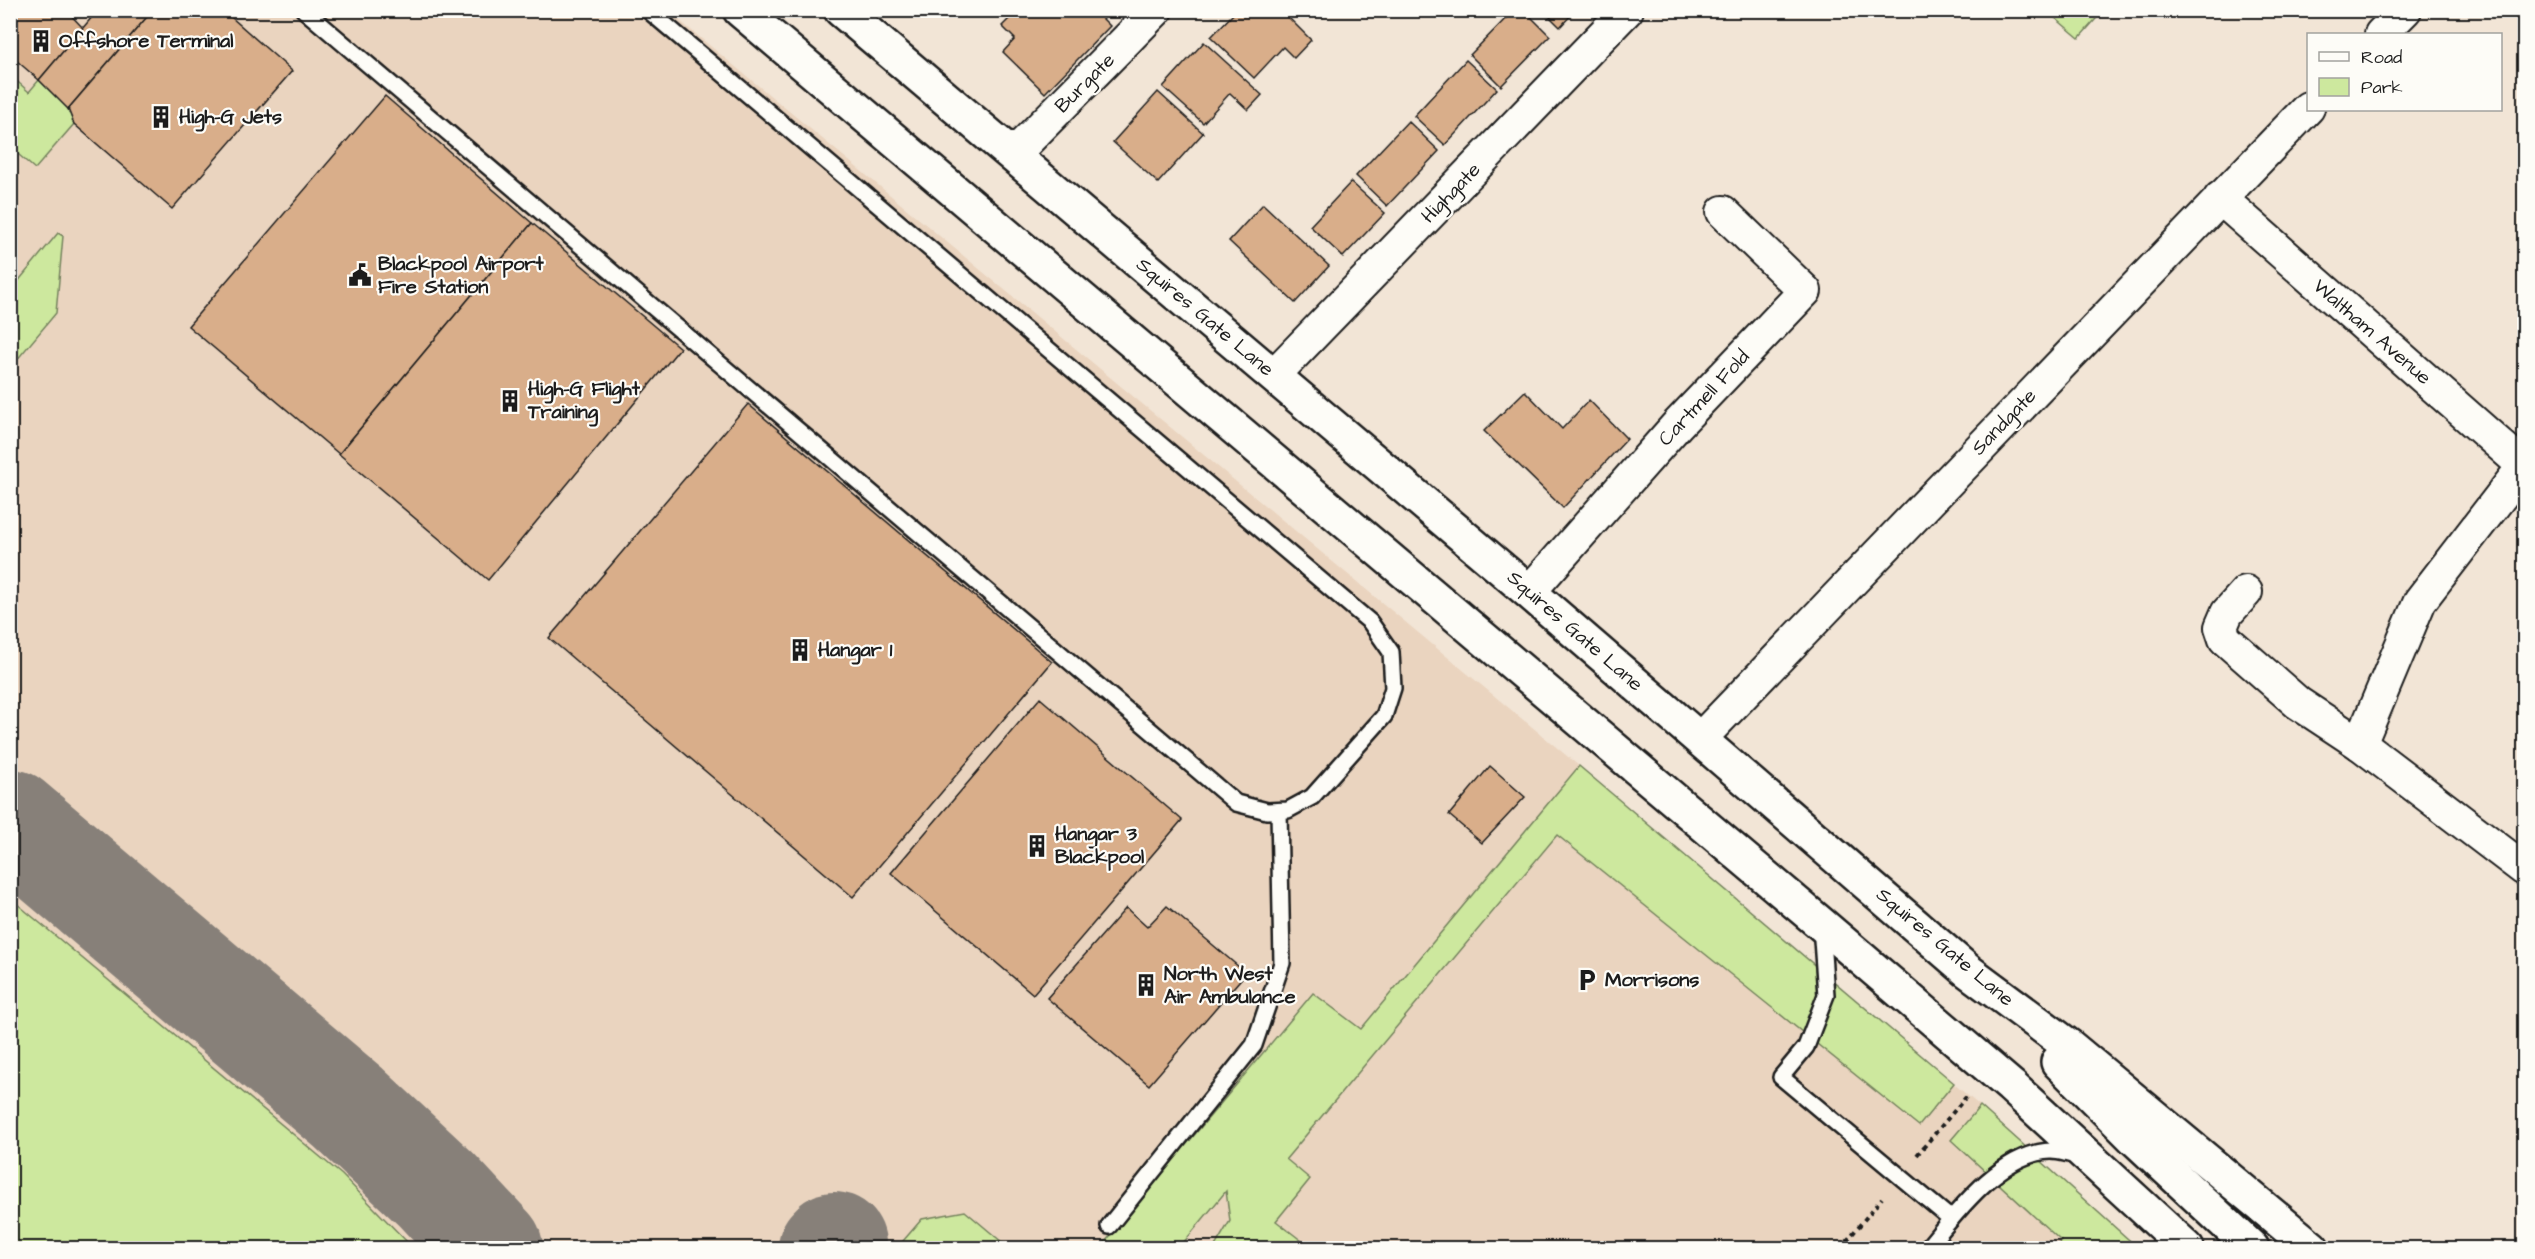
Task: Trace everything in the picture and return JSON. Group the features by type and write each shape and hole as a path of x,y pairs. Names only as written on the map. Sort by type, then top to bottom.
{"main road":[{"path":"740,10 1820,923 2090,1158 2187,1248"},
{"name":"Squires Gate Lane","path":"841,10 1701,738 1968,971 2069,1046 2312,1248"},
{"path":"1968,971 2136,1140 2252,1248"}],"street":[{"name":"Burgate","path":"1014,155 1156,10"},
{"name":"Highgate","path":"1274,375 1627,10"},
{"path":"2382,33 2405,10"},
{"name":"Sandgate","path":"1701,738 2307,109"},
{"name":"Waltham Avenue","path":"2220,198 2524,466"},
{"name":"Cartmell Fold","path":"1529,592 1678,424 1805,291 1723,212"},
{"path":"2360,744 2420,600 2524,466"},
{"path":"2246,592 2227,613 2221,627 2225,639 2298,703 2360,744 2524,869"}],"lane":[{"path":"304,10 1236,803 1267,811 1279,811 1288,810 1312,797 1384,716 1393,688 1391,652 1370,622 648,10"},
{"path":"1109,1226 1254,1045 1282,963 1279,811"},
{"path":"1820,923 1826,994 1806,1047 1781,1077 1951,1219"},
{"path":"1926,1248 1984,1185 2018,1158 2051,1151 2090,1158"}],"shaded area":[{"path":"10,11 668,11 1579,766 1980,1106 2138,1248 11,1248"}],"green space":[{"path":"2047,11 2103,11 2079,38"},
{"path":"10,75 29,92 39,80 68,109 74,124 35,169 11,148"},
{"path":"58,233 63,236 56,313 11,367 11,290"},
{"path":"1579,766 1954,1083 1919,1126 1557,835 1286,1159 1310,1179 1276,1221 1311,1248 1214,1248 1230,1221 1226,1191 1179,1248 1100,1248 1313,993 1361,1029"},
{"path":"10,898 342,1175 413,1248 11,1248"},
{"path":"1980,1106 2138,1248 2055,1248 2061,1241 1951,1140"},
{"path":"965,1211 1009,1248 897,1248 922,1219"}],"building":[{"name":"Offshore Terminal","path":"10,10 66,10 83,28 39,80 10,55"},
{"path":"98,10 153,10 68,109 39,80"},
{"name":"High-G Jets","path":"153,10 223,10 292,71 172,209 74,124 68,109"},
{"path":"1018,10 1061,10 1066,15 1071,10 1094,10 1110,26 1045,93 1003,52 1015,39 1002,26"},
{"path":"1237,10 1281,10 1311,40 1294,58 1283,47 1254,78 1211,37"},
{"path":"1514,10 1524,10 1550,36 1501,86 1470,55"},
{"path":"1543,10 1576,10 1560,27"},
{"path":"1204,42 1262,95 1248,110 1230,93 1203,123 1163,87"},
{"path":"1466,60 1497,89 1445,145 1414,116"},
{"path":"1158,92 1203,133 1158,183 1113,142"},
{"name":"Blackpool Airport Fire Station","path":"385,96 532,223 339,454 188,326"},
{"path":"1408,121 1439,151 1387,206 1356,176"},
{"path":"1351,182 1385,213 1343,257 1310,226"},
{"path":"1263,204 1329,266 1295,303 1229,241"},
{"name":"High-G Flight Training","path":"532,223 680,348 488,580 339,454"},
{"path":"1525,391 1562,429 1589,400 1627,439 1563,508 1484,431"},
{"name":"Hangar 1","path":"748,404 1052,662 853,897 549,638"},
{"name":"Hangar 3 Blackpool","path":"1040,698 1182,820 1033,994 891,873"},
{"path":"1490,766 1525,797 1482,843 1449,815"},
{"name":"North West Air Ambulance","path":"1167,906 1246,973 1149,1085 1047,998 1126,908 1147,927"}],"taxiway":[{"path":"10,821 348,1107 436,1189 491,1248"},
{"path":"830,1248 834,1244"}],"place":[{"name":"Offshore Terminal","path":"41,41"},
{"name":"High-G Jets","path":"161,117"},
{"name":"Blackpool Airport Fire Station","path":"360,275"},
{"name":"High-G Flight Training","path":"510,401"},
{"name":"Hangar 1","path":"800,650"},
{"name":"Hangar 3 Blackpool","path":"1037,846"},
{"name":"Morrisons","path":"1587,980"},
{"name":"North West Air Ambulance","path":"1146,985"}]}
